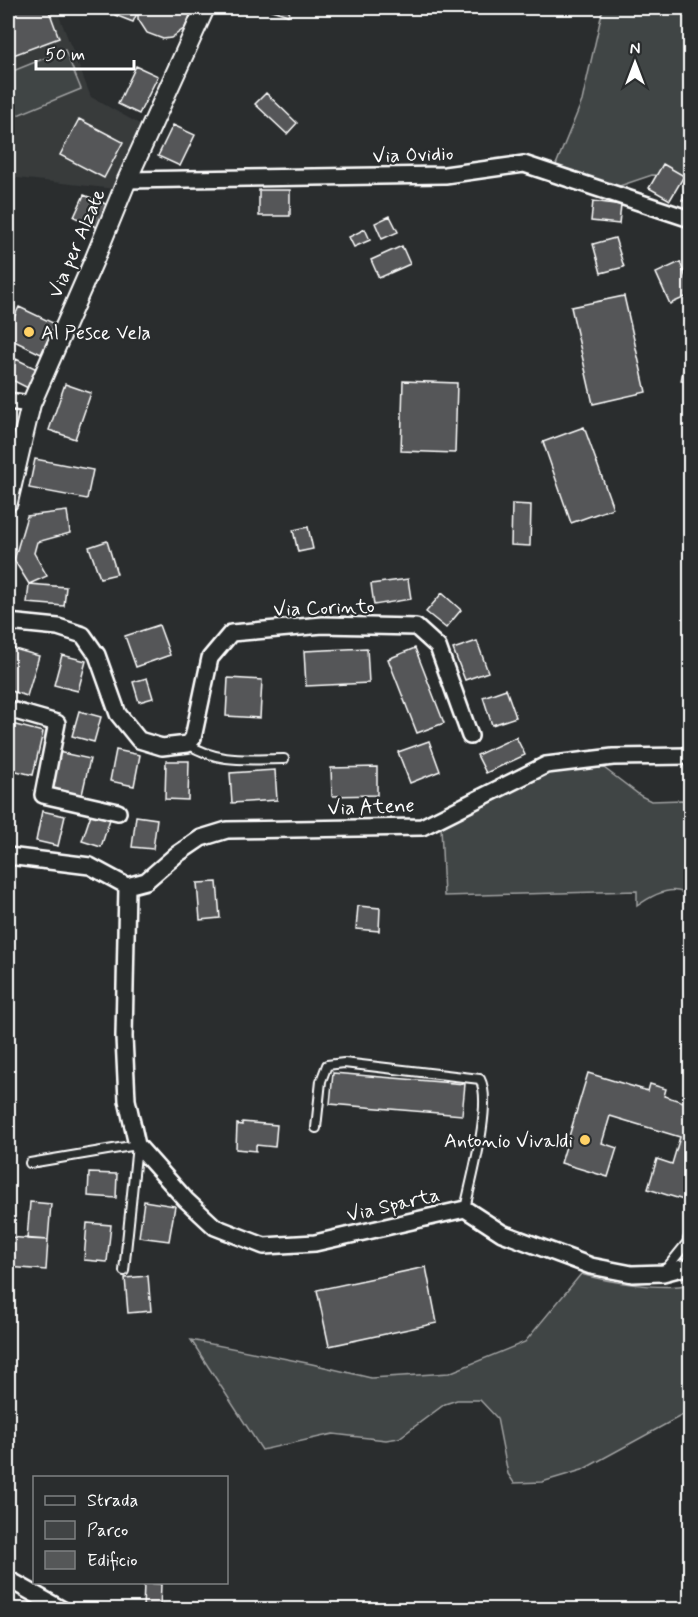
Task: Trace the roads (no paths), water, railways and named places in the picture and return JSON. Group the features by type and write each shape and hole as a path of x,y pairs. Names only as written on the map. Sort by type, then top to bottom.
{"street":[{"name":"Via per Alzate","path":"8,502 31,404 127,180 205,8"},
{"name":"Via Ovidio","path":"127,180 445,175 524,164 690,219"},
{"path":"8,401 31,404"},
{"path":"8,622 58,627 83,635 97,655 118,714 140,740 162,747 188,744"},
{"name":"Via Corinto","path":"188,744 193,738 210,658 231,633 323,625 416,627 438,646 470,736"},
{"path":"8,709 57,723 44,795 118,812"},
{"name":"Via Atene","path":"127,886 146,881 176,855 201,838 227,830 422,827 546,765 613,757 690,756"},
{"path":"8,856 90,866 127,886"},
{"name":"Via Sparta","path":"127,886 124,1037 127,1100 137,1145 186,1200 215,1227 264,1245 315,1243 465,1209 502,1233 591,1266 632,1274 663,1273 682,1268"},
{"path":"8,1579 63,1610"}],"lane":[{"path":"188,744 203,754 230,759 284,759"},
{"path":"316,1128 321,1081 327,1065 355,1064 480,1079 483,1082 484,1104 482,1126 465,1209"},
{"path":"30,1163 137,1145"},
{"name":"Via Sparta","path":"124,1271 137,1145"},
{"path":"663,1273 687,1243 690,1233"}],"place":[{"name":"Al Pesce Vela","path":"29,332"},
{"name":"Antonio Vivaldi","path":"585,1140"}]}
